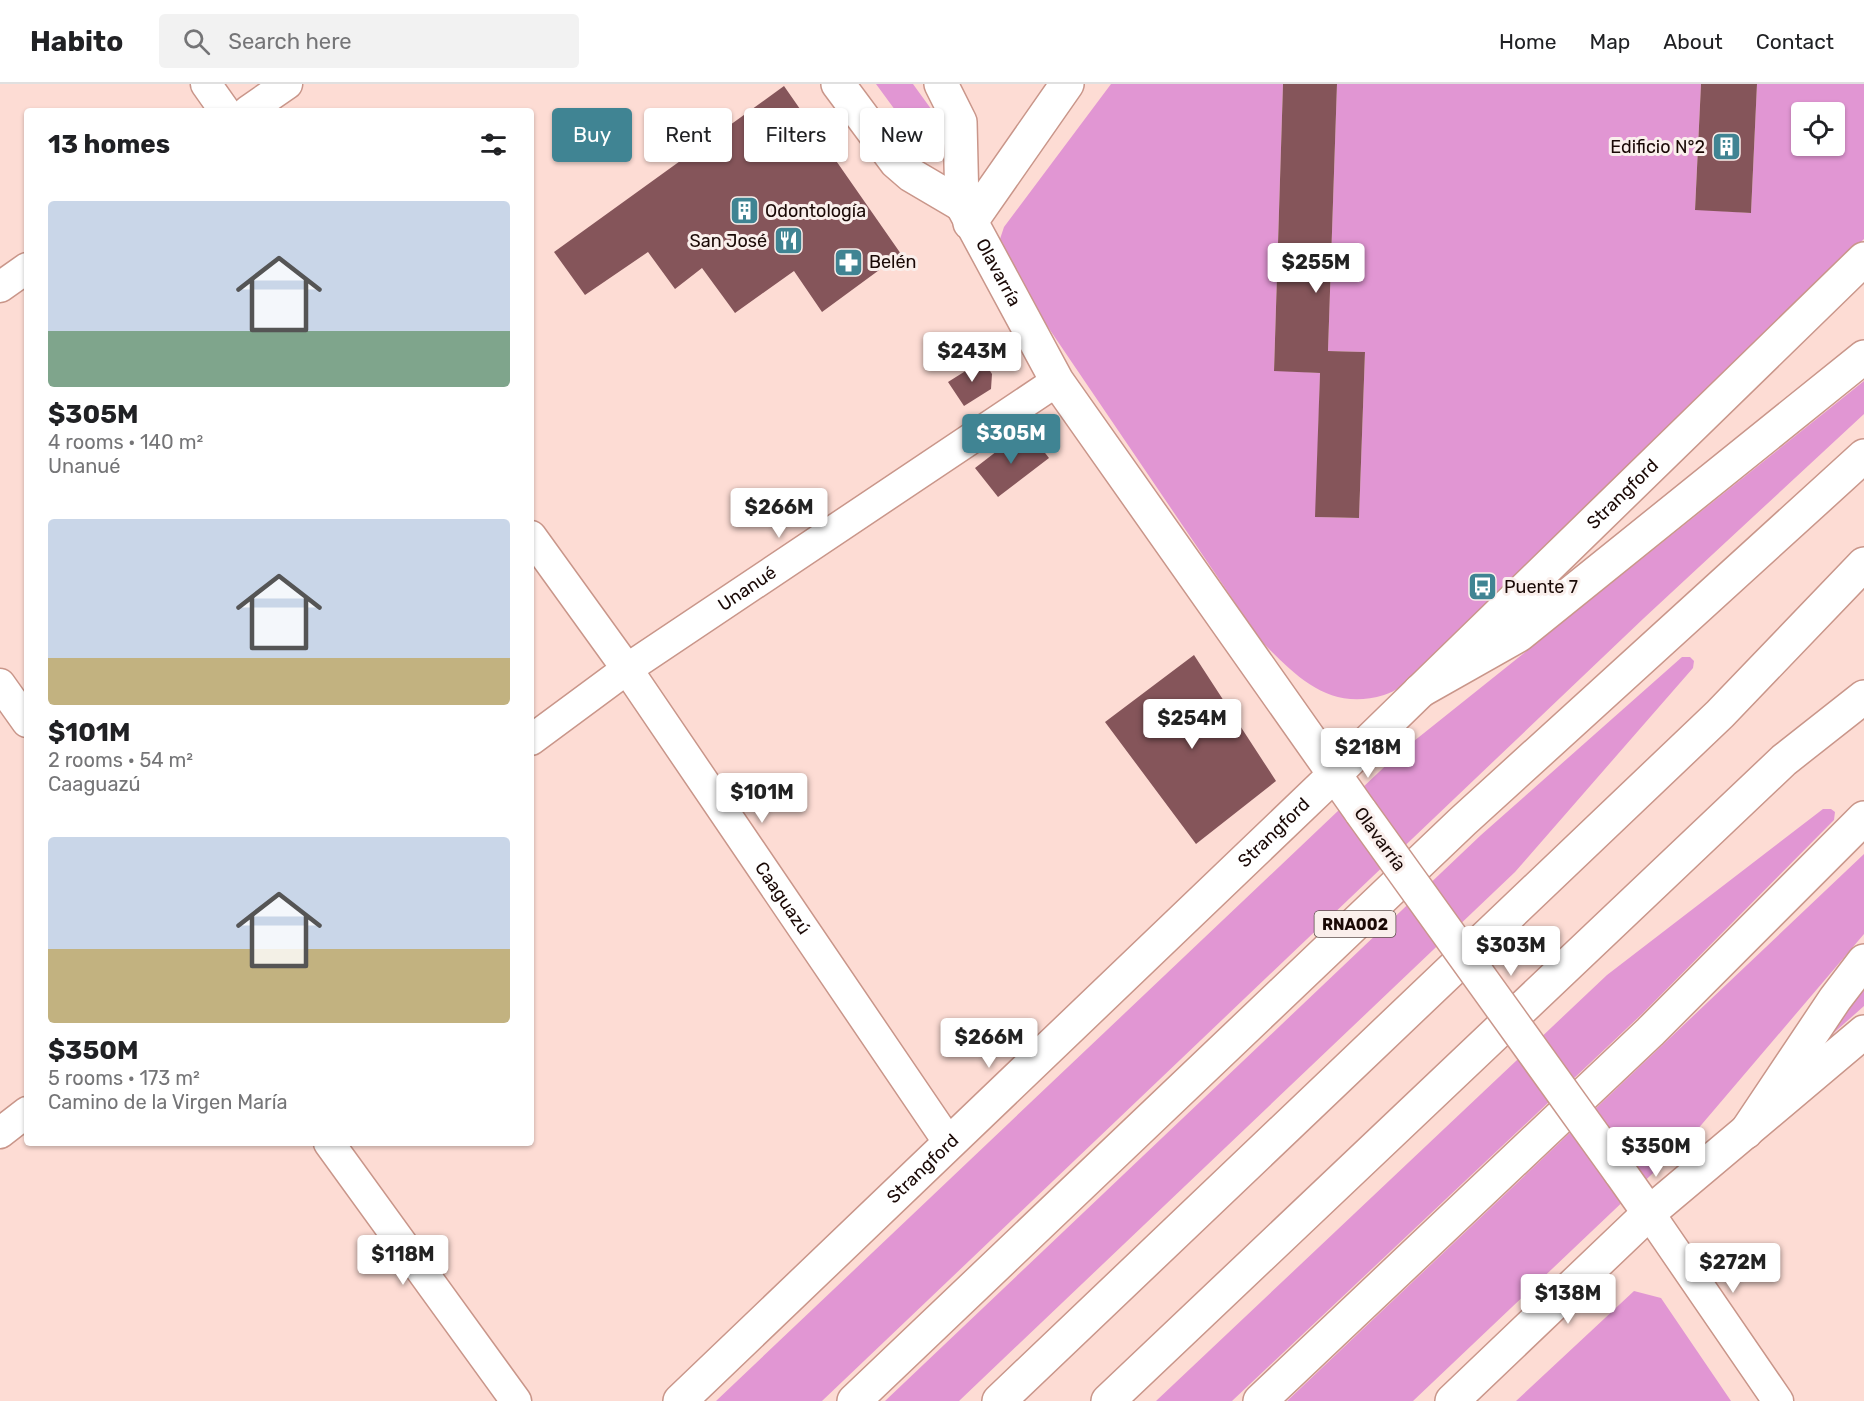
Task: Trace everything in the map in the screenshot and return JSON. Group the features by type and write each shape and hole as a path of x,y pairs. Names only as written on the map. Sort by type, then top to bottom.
{"main road":[{"path":"838,84 896,162 966,214 1067,84"},
{"name":"Olavarría","path":"941,84 960,122 966,214 1057,381 1334,775 1649,1213"},
{"name":"Strangford","path":"680,1401 1334,775 1864,259"},
{"path":"1420,691 1519,635 1864,357"},
{"name":"RNA002","path":"854,1401 1463,821 1864,456"},
{"path":"999,1401 1720,714 1864,564"},
{"path":"1108,1401 1784,760 1864,697"},
{"path":"1260,1401 1650,1032 1864,818"},
{"path":"1746,1132 1835,999 1864,962"},
{"path":"1452,1401 1649,1213 1864,1032"}],"street":[{"path":"206,84 223,108"},
{"path":"252,108 287,84"},
{"path":"0,287 24,270"},
{"name":"Unanué","path":"534,738 627,669 1057,381"},
{"name":"Caaguazú","path":"534,540 627,669 949,1143"},
{"path":"0,684 24,718"},
{"path":"0,1133 24,1114"},
{"path":"331,1146 516,1401"},
{"name":"Olavarría","path":"1649,1213 1778,1401"}],"shaded area":[{"path":"876,84 913,84 930,108 894,108"},
{"path":"1111,84 1283,84 1274,370 1320,373 1316,517 1359,518 1365,352 1328,351 1337,84 1701,84 1695,209 1751,213 1757,84 1864,84 1864,239 1416,677 1388,694 1364,699 1346,699 1315,688 1287,667 1261,641 1012,274 999,242 1004,227"},
{"path":"1864,381 1864,414 1644,618 822,1401 716,1401 1399,753"},
{"path":"1682,657 1690,657 1694,661 1693,668 1515,872 959,1401 885,1401 1481,835"},
{"path":"1823,809 1831,809 1835,812 1834,820 1642,1014 1232,1401 1156,1401 1607,975"},
{"path":"1864,854 1864,934 1691,1137 1413,1401 1287,1401"},
{"path":"1864,988 1864,1006 1828,1038"},
{"path":"1634,1291 1661,1298 1731,1401 1516,1401"}],"building":[{"path":"1283,84 1337,84 1328,351 1365,352 1359,518 1315,517 1320,373 1274,371"},
{"name":"Edificio N°2","path":"1701,84 1757,84 1751,213 1695,210"},
{"path":"784,86 799,108 754,108"},
{"path":"744,115 744,162 837,162 901,254 822,312 794,271 735,313 702,268 675,289 648,252 585,295 554,252 679,162 732,162 732,124"},
{"path":"983,360 992,374 991,389 964,406 948,382"},
{"path":"1010,441 1038,444 1049,458 998,497 975,468"},
{"path":"1194,655 1276,781 1196,844 1105,722"}],"place":[{"name":"Edificio N°2","path":"1726,147"},
{"name":"Odontología","path":"744,211"},
{"name":"San José","path":"788,241"},
{"name":"Belén","path":"848,262"},
{"name":"Puente 7","path":"1483,587"}]}
